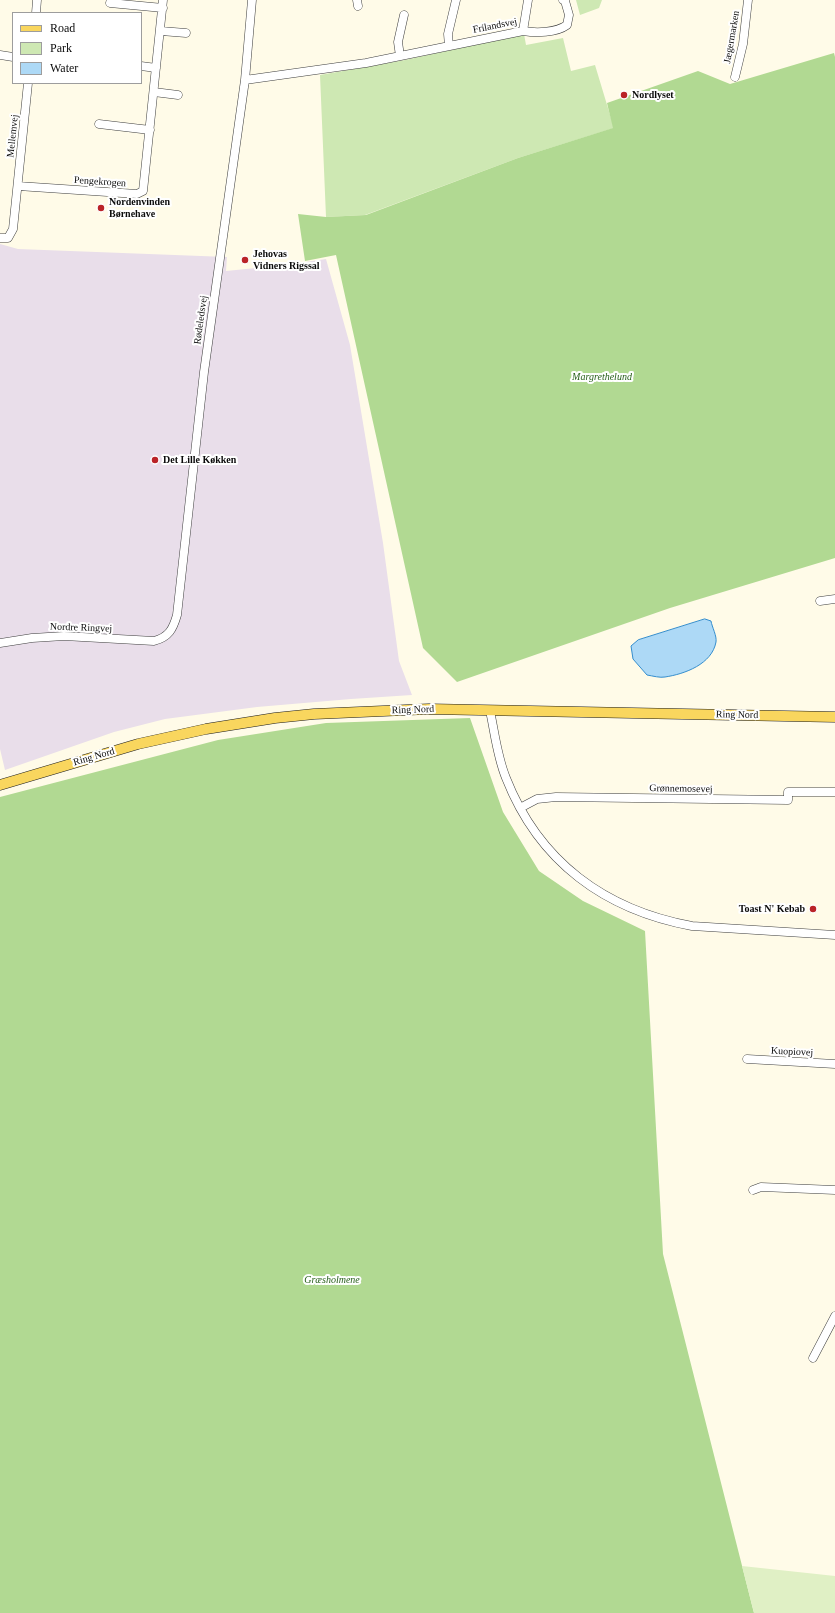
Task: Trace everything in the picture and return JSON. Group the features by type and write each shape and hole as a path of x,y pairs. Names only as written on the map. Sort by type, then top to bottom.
{"main road":[{"name":"Ring Nord","path":"0,785 138,744 206,729 275,718 314,714 429,709 835,717"}],"street":[{"path":"36,12 37,0"},
{"name":"Rødeledsvej","path":"162,639 172,630 177,615 204,372 245,80 252,0"},
{"path":"449,46 448,34 456,0"},
{"path":"523,31 528,0"},
{"name":"Frilandsvej","path":"245,80 334,68 523,31 534,33 560,28 567,24 569,15 564,0"},
{"name":"Jægermarken","path":"735,77 743,44 748,0"},
{"name":"Pengekrogen","path":"18,186 137,194 143,191 163,4 110,3"},
{"path":"400,56 398,42 404,15"},
{"path":"161,31 186,33"},
{"path":"0,55 12,57"},
{"path":"142,66 156,68"},
{"name":"Mellemvej","path":"4,238 13,228 28,84"},
{"path":"154,92 178,95"},
{"path":"99,124 150,130"},
{"path":"820,601 835,599"},
{"name":"Nordre Ringvej","path":"0,643 32,638 64,636 146,642 162,639"},
{"path":"490,710 496,746 501,764 516,802 540,838 565,867 594,889 641,913 668,922 692,926 835,935"},
{"name":"Grønnemosevej","path":"520,808 537,799 556,797 788,800 788,792 835,792"},
{"name":"Kuopiovej","path":"747,1059 835,1064"},
{"path":"753,1190 761,1187 835,1190"},
{"path":"813,1358 835,1316"}],"shaded area":[{"path":"0,244 18,249 227,257 226,271 326,259 350,345 383,543 399,661 412,695 257,707 165,719 114,732 5,770 0,749"}],"green space":[{"path":"576,0 602,0 599,8 580,15"},
{"path":"524,34 526,45 563,38 571,71 595,65 614,128 518,158 365,215 326,217 320,75 405,60"},
{"name":"Margrethelund","path":"834,53 835,558 670,608 457,682 423,648 336,255 305,261 298,214 326,217 366,215 518,158 613,128 607,103 698,71 730,84"},
{"name":"Græsholmene","path":"470,718 503,812 539,871 583,901 645,931 663,1254 754,1613 0,1613 0,797 218,740 326,723"},
{"path":"742,1566 835,1576 835,1613 754,1613"}],"water":[{"path":"705,619 711,621 716,642 709,656 696,667 673,676 659,677 647,675 633,659 631,646 638,640"}],"place":[{"name":"Nordlyset","path":"624,95"},
{"name":"Nordenvinden Børnehave","path":"101,208"},
{"name":"Jehovas Vidners Rigssal","path":"245,260"},
{"name":"Det Lille Køkken","path":"155,460"},
{"name":"Toast N' Kebab","path":"813,909"}]}
